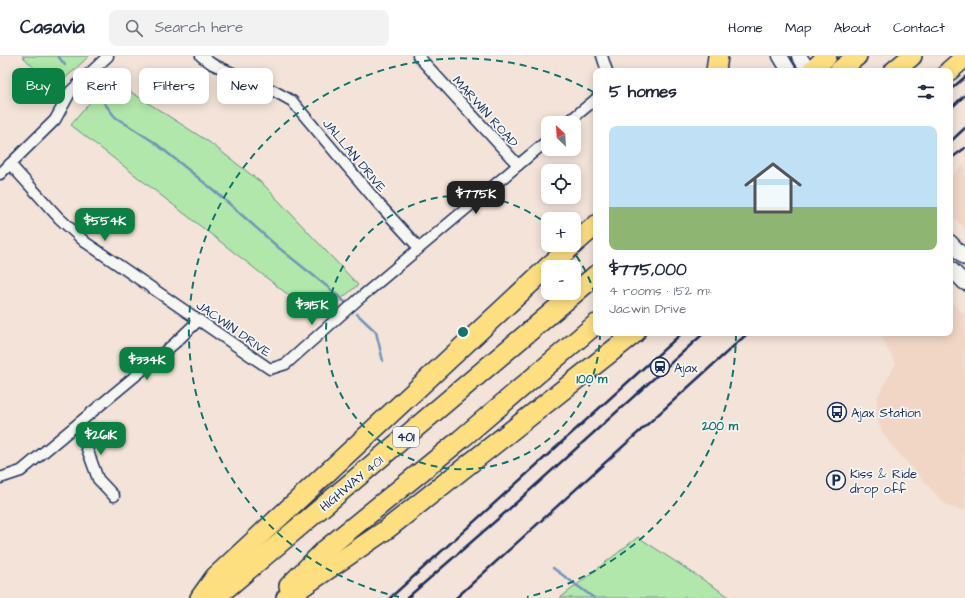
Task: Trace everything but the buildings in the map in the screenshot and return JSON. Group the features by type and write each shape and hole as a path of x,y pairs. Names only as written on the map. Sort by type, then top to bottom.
{"highway":[{"path":"716,68 718,56"},
{"path":"843,68 857,56"},
{"path":"898,68 912,56"},
{"path":"953,68 965,58"},
{"path":"581,239 593,228"},
{"path":"556,260 566,252"},
{"path":"200,598 215,577 541,274"},
{"name":"HIGHWAY 401","path":"215,598 593,279"},
{"path":"276,598 326,549 460,440 593,327"},
{"path":"286,598 387,529 632,336"}],"main road":[{"path":"780,56 787,68"},
{"path":"799,56 817,65"},
{"path":"953,245 965,258"},
{"path":"953,271 965,283"}],"street":[{"path":"0,174 55,120 72,91 108,56"},
{"name":"JALLAN DRIVE","path":"201,56 212,64 274,91 292,101 419,248"},
{"name":"MARWIN ROAD","path":"418,56 518,165"},
{"path":"602,56 606,68"},
{"path":"575,116 593,101"},
{"name":"JACWIN DRIVE","path":"10,164 59,218 85,242 270,369 286,364 419,248 541,146"},
{"path":"0,478 21,471 175,343 199,320"},
{"path":"78,424 98,479 114,496"}],"shaded area":[{"path":"965,163 965,229 953,217 953,174"},
{"path":"953,305 965,315 965,510 949,507 943,502 893,447 879,425 877,398 896,363 886,347 887,346 882,336 953,336"}],"green space":[{"path":"22,56 89,56 76,68 73,68 73,71 65,79 65,68 34,68"},
{"path":"131,92 139,97 139,104 150,104 209,142 263,184 358,285 318,318 71,125 88,104 131,104"},
{"path":"638,537 731,598 560,598"}],"waterway":[{"path":"58,56 65,65"},
{"path":"105,104 115,117 154,142 217,193 279,248 346,303"},
{"path":"357,314 376,332 383,361"},
{"path":"553,568 594,598"}],"railway":[{"path":"953,87 965,77"},
{"path":"953,106 965,95"},
{"path":"953,139 965,128"},
{"path":"953,157 965,148"},
{"path":"390,598 679,336"},
{"path":"407,598 507,511 701,336"},
{"path":"456,598 745,336"}],"place":[{"name":"Ajax","path":"660,367"},
{"name":"Ajax Station","path":"837,412"},
{"name":"Kiss & Ride drop off","path":"836,480"}]}
